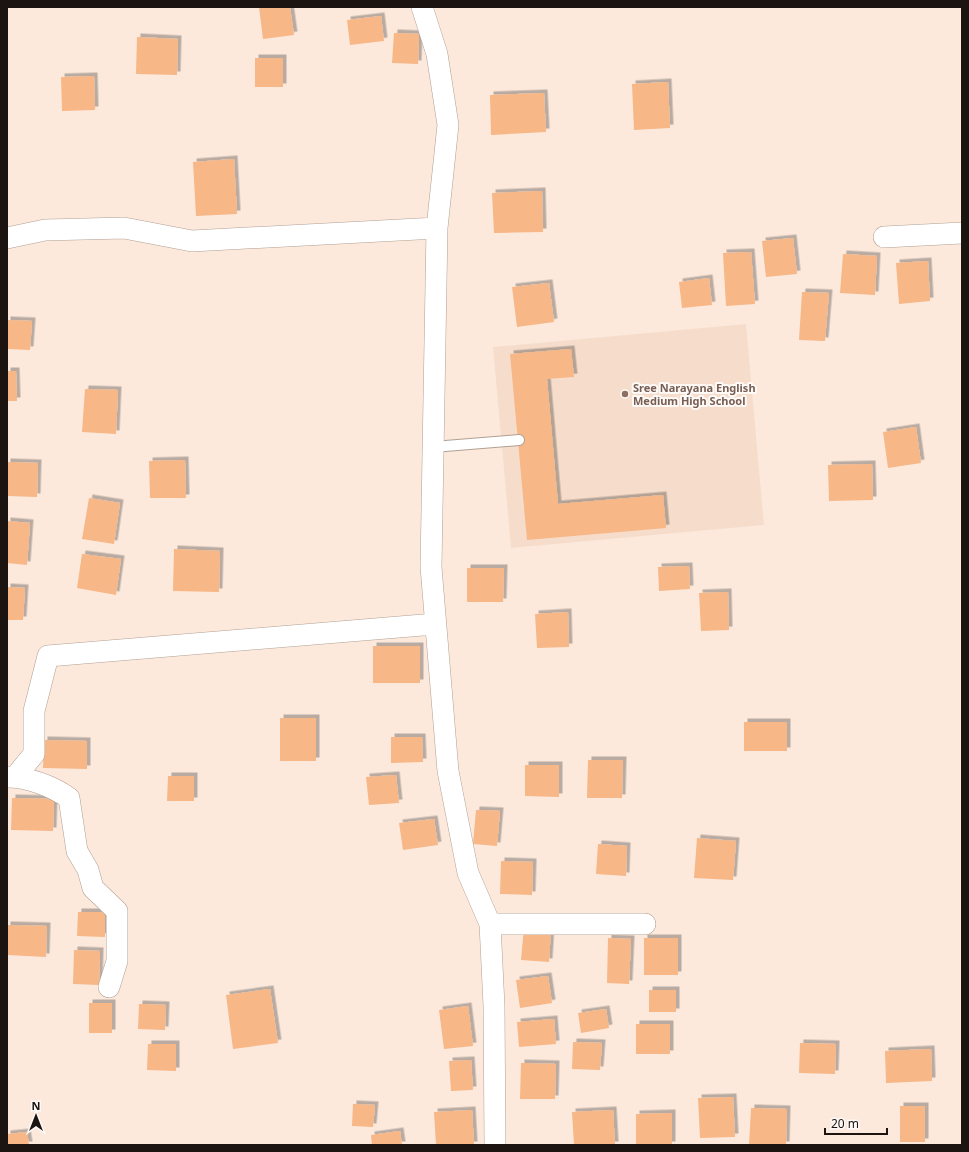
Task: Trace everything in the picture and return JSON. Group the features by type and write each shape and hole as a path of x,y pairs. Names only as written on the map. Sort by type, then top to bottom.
{"street":[{"path":"422,7 437,54 448,125 437,228 431,567 448,772 468,873 490,924 494,1006 495,1145"},
{"path":"7,238 53,230 124,228 192,241 437,228"},
{"path":"884,237 962,233"},
{"path":"11,777 34,754 34,712 48,656 435,624"},
{"path":"11,777 56,789 68,798 77,851 88,870 93,888 117,911 117,961 109,987"},
{"path":"490,924 645,924"}],"lane":[{"path":"433,447 518,440"}],"shaded area":[{"name":"Sree Narayana English Medium High School","path":"746,324 764,525 511,548 493,347"}],"building":[{"path":"259,7 290,7 294,35 263,39"},
{"path":"381,16 384,41 350,45 347,20"},
{"path":"394,33 419,34 418,64 392,63"},
{"path":"137,37 178,39 177,75 136,74"},
{"path":"255,58 283,58 283,87 255,87"},
{"path":"94,76 95,110 62,111 61,77"},
{"path":"668,82 670,128 634,130 632,84"},
{"path":"544,93 546,132 491,135 490,95"},
{"path":"234,159 237,214 196,216 193,162"},
{"path":"542,191 543,232 494,233 492,193"},
{"path":"793,238 797,274 766,277 762,241"},
{"path":"751,252 755,304 726,306 723,253"},
{"path":"843,254 877,256 875,295 840,293"},
{"path":"928,261 930,301 899,304 896,263"},
{"path":"709,278 712,305 682,308 679,282"},
{"path":"549,283 554,322 517,327 512,287"},
{"path":"802,292 829,293 825,341 799,340"},
{"path":"7,320 32,321 30,350 7,349"},
{"path":"571,349 574,377 547,379 558,504 663,495 666,528 527,540 510,354"},
{"path":"7,371 16,371 17,401 7,401"},
{"path":"85,389 118,390 116,434 82,432"},
{"path":"916,427 921,463 888,468 883,432"},
{"path":"185,460 186,498 150,498 149,461"},
{"path":"7,462 38,463 37,497 7,496"},
{"path":"872,464 873,500 829,501 828,465"},
{"path":"89,498 120,503 114,544 82,539"},
{"path":"7,521 30,523 27,565 7,563"},
{"path":"174,549 220,551 219,592 173,591"},
{"path":"82,554 121,559 116,595 77,588"},
{"path":"689,566 690,589 659,591 658,567"},
{"path":"467,568 504,568 503,602 467,602"},
{"path":"7,587 25,588 23,620 7,620"},
{"path":"728,592 729,630 701,631 699,593"},
{"path":"568,612 569,647 537,648 535,614"},
{"path":"373,646 420,646 420,683 373,683"},
{"path":"280,718 316,718 316,761 280,761"},
{"path":"744,722 787,722 787,751 744,751"},
{"path":"391,737 422,737 423,762 391,763"},
{"path":"44,740 87,741 87,769 43,768"},
{"path":"588,760 623,760 622,798 587,798"},
{"path":"525,765 559,765 559,797 525,796"},
{"path":"396,775 399,803 369,805 366,777"},
{"path":"168,776 194,776 194,801 167,801"},
{"path":"12,798 54,799 53,831 11,830"},
{"path":"476,810 500,811 497,846 473,844"},
{"path":"434,819 438,845 403,850 399,823"},
{"path":"697,838 736,841 733,880 694,878"},
{"path":"598,844 627,846 626,876 596,874"},
{"path":"501,861 533,862 532,895 500,894"},
{"path":"78,912 105,912 105,937 77,936"},
{"path":"7,925 47,926 46,957 7,955"},
{"path":"524,927 551,929 549,962 521,960"},
{"path":"608,938 631,939 629,984 607,983"},
{"path":"644,938 678,938 678,975 644,975"},
{"path":"74,950 100,951 99,985 73,984"},
{"path":"548,976 552,1003 520,1008 516,980"},
{"path":"270,989 278,1043 233,1049 226,995"},
{"path":"649,990 676,990 676,1012 649,1012"},
{"path":"89,1003 112,1003 112,1033 89,1033"},
{"path":"139,1004 166,1005 165,1030 138,1029"},
{"path":"468,1006 473,1046 444,1049 439,1010"},
{"path":"606,1009 609,1028 581,1033 578,1013"},
{"path":"554,1019 556,1044 519,1047 517,1022"},
{"path":"636,1024 670,1024 670,1054 636,1054"},
{"path":"573,1042 602,1043 600,1070 572,1069"},
{"path":"800,1043 836,1044 835,1074 799,1073"},
{"path":"148,1044 176,1044 176,1071 147,1070"},
{"path":"931,1049 932,1081 886,1083 885,1051"},
{"path":"471,1060 473,1090 451,1091 449,1061"},
{"path":"521,1063 556,1064 555,1099 520,1099"},
{"path":"733,1097 735,1137 700,1138 698,1098"},
{"path":"353,1104 375,1105 373,1127 352,1126"},
{"path":"900,1106 925,1106 925,1142 900,1142"},
{"path":"751,1108 787,1109 786,1145 749,1145"},
{"path":"472,1110 474,1145 436,1145 434,1112"},
{"path":"613,1110 615,1145 574,1145 572,1112"},
{"path":"672,1113 672,1145 636,1145 636,1114"},
{"path":"400,1131 402,1145 372,1145 371,1135"},
{"path":"27,1132 29,1145 7,1145 7,1134"}],"place":[{"name":"Sree Narayana English Medium High School","path":"625,394"}]}
